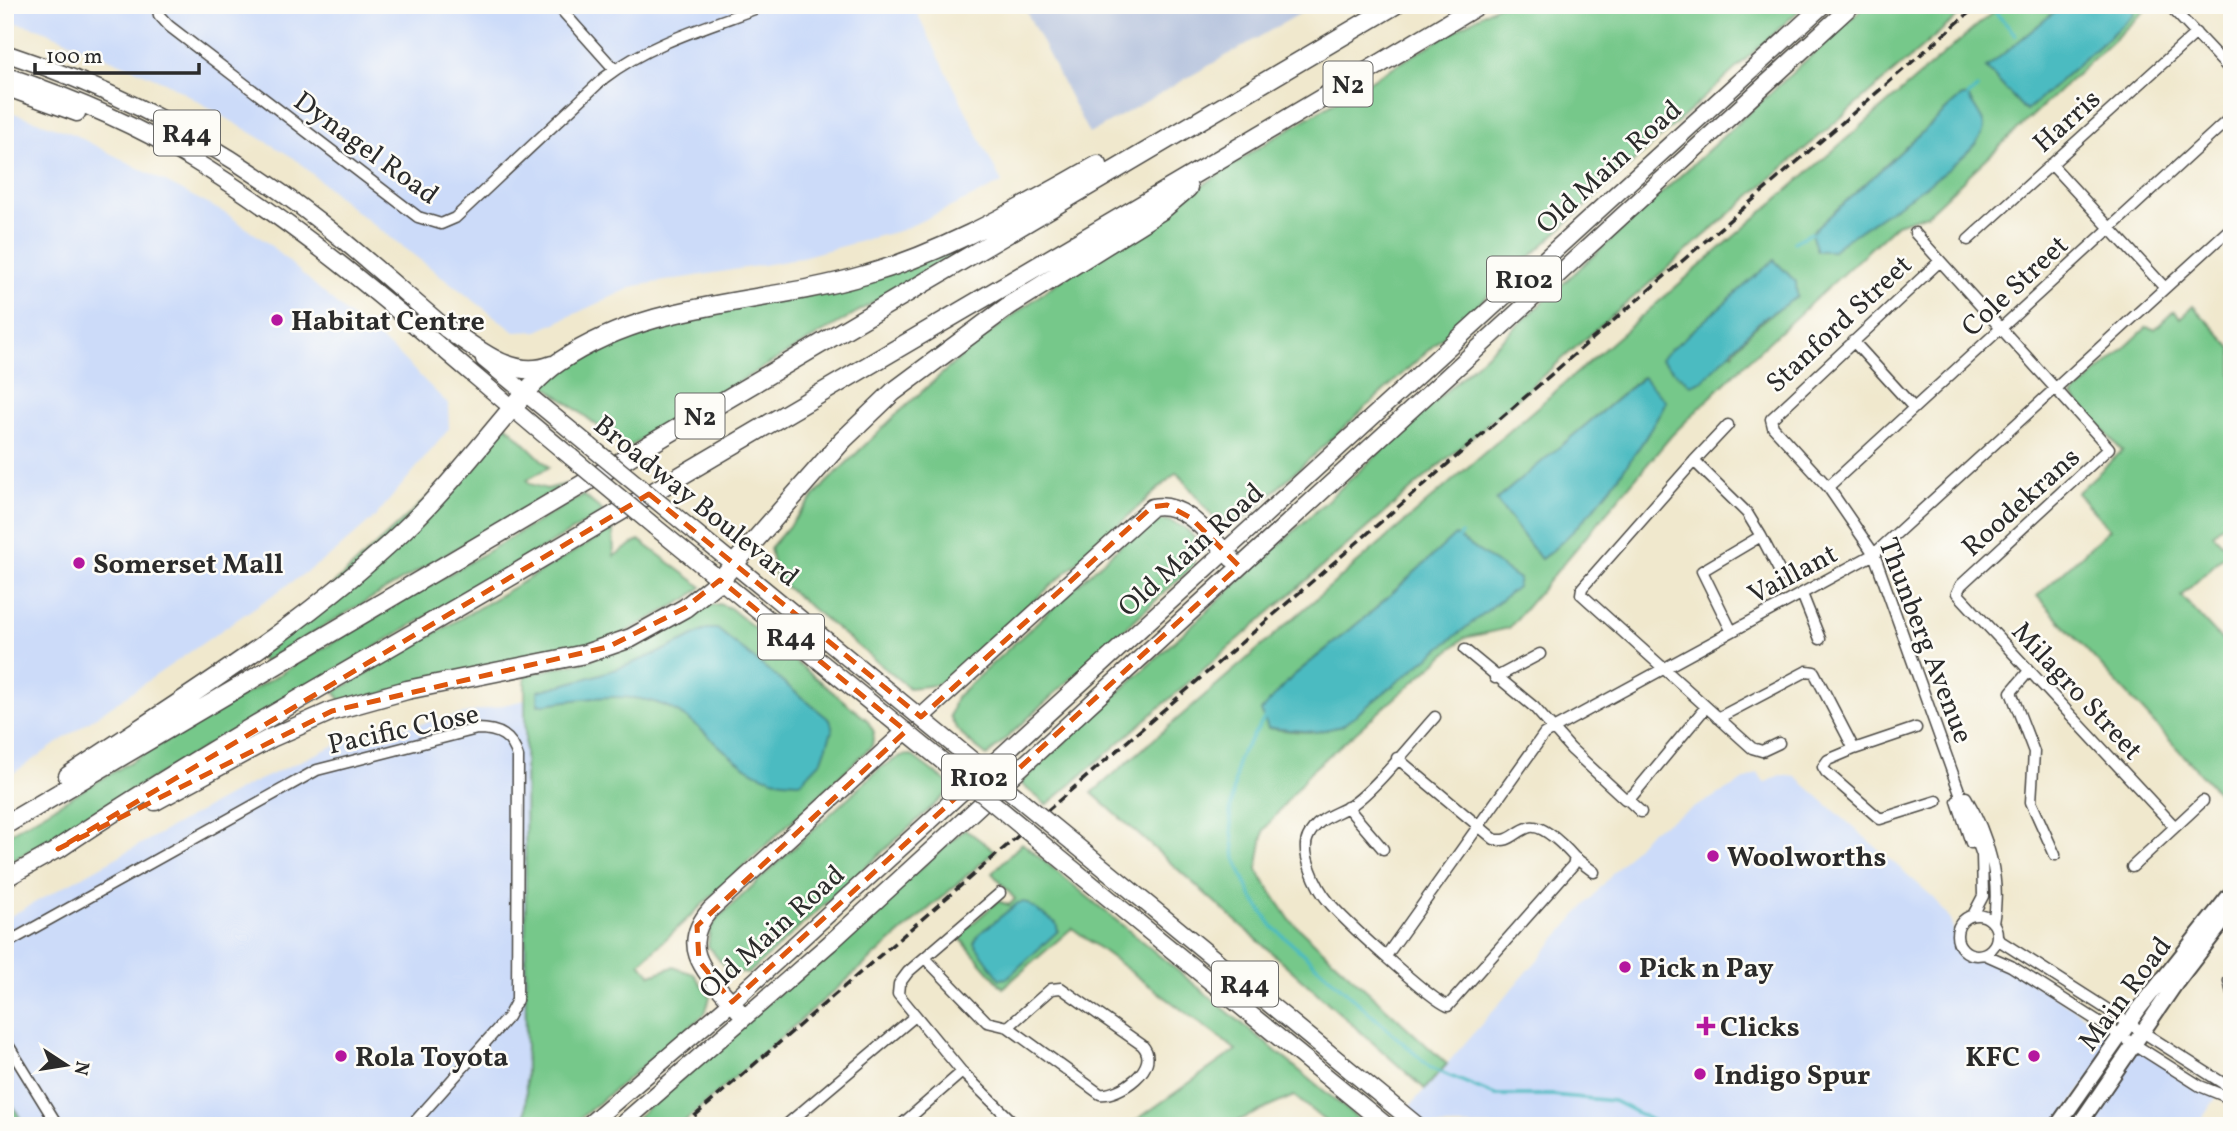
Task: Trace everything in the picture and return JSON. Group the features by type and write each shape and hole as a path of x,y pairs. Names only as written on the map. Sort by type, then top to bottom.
{"highway":[{"name":"N2","path":"5,823 1395,5"},
{"name":"N2","path":"58,849 824,390 1217,162 1478,5"},
{"path":"446,328 513,369 535,371 557,363 615,332 656,316 841,281 915,259 988,226 1180,119 1223,105"},
{"path":"58,849 103,831 252,748 332,712 407,690 552,662 608,647 685,608 720,580 843,440 893,392 1010,305 1162,210 1217,162"},
{"path":"5,823 349,581 407,527 557,363"}],"main road":[{"name":"Old Main Road","path":"587,1126 732,1002 1823,5"},
{"name":"Old Main Road","path":"620,1126 745,1018 1852,5"},
{"name":"Broadway Boulevard","path":"5,53 98,87 205,142 268,183 1418,1126"},
{"name":"Broadway Boulevard","path":"5,75 124,123 191,159 280,218 1387,1126"},
{"path":"5,87 94,119 124,123"},
{"path":"921,717 1152,507 1176,508 1239,566"},
{"path":"745,1018 699,961 694,944 697,926 710,910 906,731"},
{"name":"N2","path":"5,879 58,849"},
{"name":"Main Road","path":"2057,1126 2130,1023 2232,892"},
{"name":"Main Road","path":"2078,1126 2232,910"}],"street":[{"name":"Dynagel Road","path":"157,5 159,15 169,26 418,217 433,224 449,222 455,218 615,69"},
{"path":"557,5 615,69 654,48 765,5"},
{"path":"2169,5 2232,72"},
{"name":"Harris","path":"1968,240 2196,33"},
{"name":"Cole Street","path":"1828,487 2232,116"},
{"path":"2051,164 2165,288"},
{"name":"Vaillant","path":"1386,956 1542,736 1551,728 1874,554 2232,227"},
{"path":"1915,233 2056,389"},
{"name":"Stanford Street","path":"1771,421 1774,413 1940,261"},
{"path":"1853,341 1914,408"},
{"name":"Roodekrans","path":"1964,583 2109,450 2108,445 2056,389"},
{"name":"Thunberg Avenue","path":"1771,421 1828,487 1874,554 1957,779 1974,810 1974,832 1984,869 1983,896 1973,915"},
{"path":"1728,425 1581,591 1582,597 1752,748 1762,751 1779,743"},
{"path":"1694,461 1747,513 1782,576"},
{"path":"1731,630 1702,571 1761,536"},
{"name":"Milagro Street","path":"1964,583 1958,589 1958,595 2175,827"},
{"path":"1802,594 1820,639"},
{"path":"1465,650 1495,678 1534,707 1551,728 1641,811"},
{"path":"1495,678 1540,654"},
{"path":"1718,718 1810,671 1818,678 1854,749"},
{"path":"2029,671 2011,692 2034,752 2031,802 2055,855"},
{"path":"1627,799 1706,707"},
{"path":"1436,717 1347,807 1324,818 1308,836 1305,848 1326,900 1443,1004 1451,1005 1573,865 1574,857"},
{"path":"1916,728 1828,760 1824,771 1877,818 1886,819 1937,801"},
{"name":"Pacific Close","path":"5,944 322,768 477,729 502,733 512,743 518,757 517,1000 508,1017 411,1126"},
{"path":"1397,758 1477,827 1501,841 1513,838 1530,827 1538,827 1594,872"},
{"path":"2132,867 2203,801"},
{"path":"1347,807 1383,849"},
{"name":"Thunberg Avenue","path":"1974,832 1997,882 1993,923"},
{"path":"1000,893 902,978 898,989 899,999 914,1017 962,1072 1017,1126"},
{"path":"1984,954 1992,948 1997,939 1993,923 1985,916 1973,915 1959,925 1957,938 1966,952 1984,954 2011,966 2133,1046 2200,1086 2232,1099"},
{"path":"1997,939 2232,1089"},
{"path":"925,958 988,1022 1008,1027 1100,1094 1113,1093 1144,1071 1149,1061 1148,1051 1142,1045 1061,988 1051,989 1008,1027"},
{"path":"2232,972 2229,981 2232,993"},
{"path":"785,1126 914,1017"},
{"path":"5,1040 58,1126"},
{"path":"900,1126 962,1072"}],"highlighted area":[{"path":"649,494 921,717 1152,507 1167,505 1191,518 1239,566 1002,784 985,771 732,1002 699,961 697,926 906,731 720,580 685,608 608,647 332,711 58,849"}],"shaded area":[{"path":"5,5 913,5 1002,183 902,230 787,261 635,286 538,331 515,332 349,206 294,158 167,83 40,29 5,20"},
{"path":"1023,5 1315,5 1089,134"},
{"name":"Somerset Mall","path":"5,110 71,133 227,214 269,244 345,312 397,353 448,404 449,429 375,517 334,553 5,779"},
{"path":"525,700 526,1126 25,1126 5,1093 5,919 246,786 342,742"},
{"path":"1758,773 1765,783 1781,775 1796,777 1934,898 1949,918 1959,946 1966,953 1992,958 2119,1037 2055,1126 1419,1126 1404,1113 1649,832"},
{"path":"2133,1047 2218,1095 2197,1126 2079,1126"}],"green space":[{"path":"1498,5 1805,5 1244,519 1217,522 1177,472 961,667 936,685 909,688 776,579 770,548 826,483 898,413 973,346 1048,289 1267,142"},
{"path":"1866,5 1971,5 1047,805 1020,783"},
{"path":"2001,5 2063,5 1987,68 2026,111 2133,15 2132,5 2151,5 1927,214 1897,224 1734,374 1672,435 1509,628 1464,638 1311,771 1264,830 1257,870 1290,920 1447,1064 1425,1089 1092,793","holes":["1962,96 1968,97 1971,102 1832,251 1811,233","1774,260 1797,297 1762,322 1733,353 1713,315","1642,377 1666,401 1655,422 1615,480 1552,551 1541,559 1497,500","1455,536 1497,566 1361,710 1350,718 1339,725 1317,731 1268,728 1292,677 1374,610"]},
{"path":"960,246 962,250 627,448 544,385 564,367 629,333"},
{"path":"2193,306 2232,348 2232,516 2213,534 2229,551 2181,596 2232,651 2232,808 2037,596 2110,529 2077,493 2122,451 2072,396 2147,327 2155,329 2174,311 2181,318"},
{"path":"506,425 549,467 527,480 530,484 547,489 566,484 263,662 258,654"},
{"path":"583,495 604,512 5,865 5,836"},
{"path":"1166,520 1184,527 1197,540 1193,566 987,756 961,734 950,716 956,697 1135,532 1151,521"},
{"path":"613,529 614,556 639,540 702,587 687,599 615,638 342,703 335,692"},
{"path":"719,604 730,608 867,720 874,732 872,746 640,963 651,975 673,967 694,974 710,997 705,1014 571,1126 526,1126 525,675 590,660 706,606"},
{"path":"911,755 954,787 748,974 728,971 708,946 710,929 718,918 881,767 901,756"},
{"path":"965,829 995,851 679,1126 627,1126"},
{"path":"1022,843 1367,1126 1331,1126 1294,1096 1226,1126 1128,1126 1236,1050 1072,928 1003,988 958,936 998,901 1009,905 1015,899 992,873"},
{"path":"5,1093 25,1126 5,1126"}],"water":[{"path":"2063,5 2132,5 2134,14 2026,111 1986,68"},
{"path":"1962,96 1968,96 1984,125 1980,138 1966,154 1919,191 1832,251 1817,251 1811,233"},
{"path":"1774,260 1796,282 1797,297 1762,319 1703,380 1691,385 1660,359"},
{"path":"1643,377 1666,401 1655,421 1627,465 1594,508 1541,559 1496,500"},
{"path":"1455,535 1519,579 1517,587 1342,726 1316,732 1268,728 1261,711 1292,677 1374,610"},
{"path":"707,629 717,629 830,720 833,728 822,760 801,782 777,780 757,773 739,763 676,711 657,703 613,697 538,705 538,691 625,666"},
{"path":"1025,902 1056,923 1058,931 1007,978 1000,979 974,943 979,934 1018,903"}],"waterway":[{"path":"1996,13 2016,35"},
{"path":"1968,96 1977,88"},
{"path":"1794,242 1811,233"},
{"path":"1456,541 1461,534"},
{"path":"1265,717 1238,759 1230,813 1235,858 1252,897 1272,926 1431,1068 1495,1095 1552,1095 1614,1101 1663,1126"}],"railway":[{"path":"683,1126 1978,5"}],"place":[{"name":"Habitat Centre","path":"277,320"},
{"name":"Somerset Mall","path":"79,563"},
{"name":"Woolworths","path":"1713,856"},
{"name":"Pick n Pay","path":"1625,967"},
{"name":"Clicks","path":"1706,1026"},
{"name":"Rola Toyota","path":"341,1056"},
{"name":"KFC","path":"2034,1056"},
{"name":"Indigo Spur","path":"1700,1074"}]}
